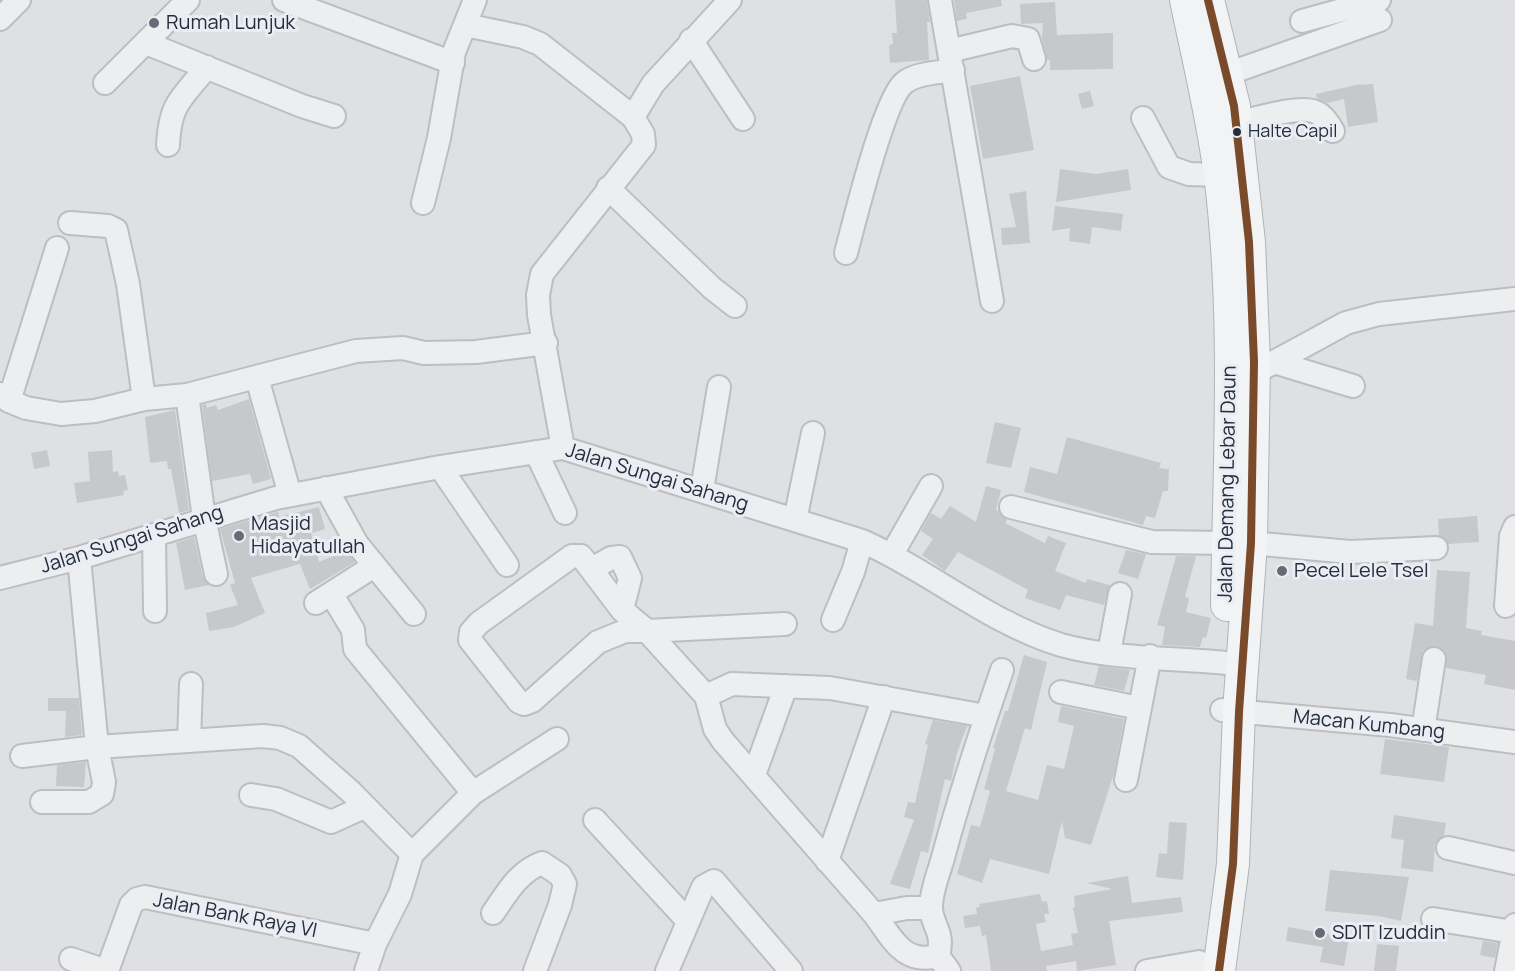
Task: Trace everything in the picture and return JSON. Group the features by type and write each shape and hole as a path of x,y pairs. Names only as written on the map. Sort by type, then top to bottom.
{"highway":[{"name":"Jalan Demang Lebar Daun","path":"1185,0 1220,175 1226,249 1253,370"},
{"name":"Jalan Demang Lebar Daun","path":"1206,968 1233,864 1230,711 1226,663 1239,543 1253,370 1249,242 1236,123 1227,74 1208,0"},
{"name":"Jalan Demang Lebar Daun","path":"1230,711 1239,543"}],"street":[{"path":"0,19 19,0"},
{"path":"105,83 188,0"},
{"path":"284,0 453,63"},
{"path":"423,202 453,63 475,0"},
{"path":"633,117 652,84 730,0"},
{"path":"940,0 992,302"},
{"path":"1301,16 1334,6 1379,10"},
{"path":"1227,74 1379,10"},
{"path":"465,25 523,37 540,45 633,117 643,134 644,145 542,274 538,305 563,448"},
{"path":"846,253 874,153 899,89 915,77 1012,36 1028,39 1034,59"},
{"path":"691,40 743,120"},
{"path":"146,43 334,117"},
{"path":"168,146 170,116 178,101 207,67"},
{"path":"1236,123 1299,111 1314,111 1325,118 1333,131"},
{"path":"1143,118 1169,167 1189,174 1220,175"},
{"path":"608,188 712,288 735,306"},
{"path":"70,223 108,226 116,230 128,284 144,399"},
{"path":"57,248 4,398 26,408 61,414 95,411 144,399 187,395 356,351 403,348 424,353 476,352 546,343"},
{"path":"1253,370 1346,323 1379,314 1515,299"},
{"path":"1253,370 1353,386"},
{"path":"257,378 291,495"},
{"path":"702,490 719,387"},
{"path":"187,395 204,518 216,574"},
{"path":"795,520 813,433"},
{"name":"Jalan Sungai Sahang","path":"0,578 79,558 204,518 291,495 440,467 563,448 862,541 892,554 1009,623 1062,645 1109,653 1226,663"},
{"path":"536,452 565,513"},
{"path":"440,467 507,565"},
{"path":"892,554 931,486"},
{"path":"326,488 357,544 414,614"},
{"path":"1011,507 1152,542 1239,543 1350,552 1436,548"},
{"path":"1506,606 1511,536 1515,527"},
{"path":"154,535 155,611"},
{"path":"833,620 853,572 862,541"},
{"path":"785,624 647,631 624,631 598,642 532,701 524,704 519,702 470,640 471,632 479,623 572,556 581,556 622,610 647,631 706,696 715,729 874,914 897,944 909,955 921,960 944,963 940,931 931,909 960,793 1002,670"},
{"path":"42,802 89,802 102,794 104,782 97,747 79,558"},
{"path":"374,566 324,599 353,630 355,649 473,793"},
{"path":"1109,653 1120,594"},
{"path":"1126,780 1150,656"},
{"path":"1424,730 1434,659"},
{"path":"189,741 191,684"},
{"path":"706,696 732,684 830,688 986,717"},
{"path":"754,775 786,686"},
{"path":"1061,692 1139,708"},
{"path":"827,861 884,698"},
{"name":"Macan Kumbang","path":"1230,711 1390,725 1515,742"},
{"path":"22,756 97,747 263,736 280,738 299,746 351,792 412,854"},
{"path":"366,971 375,944 400,894 412,854 473,793 557,739"},
{"path":"251,795 276,799 331,822 364,807"},
{"path":"596,820 687,920"},
{"path":"1448,848 1515,863"},
{"path":"493,912 520,875 531,867 542,863 560,875 565,884 560,905 535,971"},
{"path":"667,971 703,887 714,881 791,971"},
{"name":"Jalan Bank Raya VI","path":"71,959 106,971 130,905 137,899 145,897 375,944"},
{"path":"874,914 907,908 931,909"},
{"path":"1433,919 1514,928 1507,964"},
{"path":"1147,971 1206,968"}],"building":[{"path":"895,0 927,0 930,22 927,22 929,60 890,63 889,45 893,44 892,33 897,33"},
{"path":"954,0 1001,0 1002,6 966,13 967,19 957,21"},
{"path":"1055,2 1057,35 1113,33 1113,69 1050,70 1050,60 1047,60 1042,38 1043,23 1021,24 1020,4"},
{"path":"1020,76 1034,150 983,159 970,86"},
{"path":"1373,84 1378,122 1348,127 1344,99 1328,103 1317,98 1316,94 1356,85"},
{"path":"1090,91 1094,106 1082,109 1078,94"},
{"path":"1060,169 1096,174 1128,169 1131,190 1056,202"},
{"path":"1026,191 1030,243 1002,245 1001,228 1016,227 1009,194"},
{"path":"1055,206 1123,214 1121,231 1092,227 1090,244 1069,241 1070,228 1052,231"},
{"path":"249,399 271,479 253,484 250,474 212,481 202,405 206,404 207,408 216,405 218,410"},
{"path":"175,410 189,510 179,513 171,469 168,469 167,461 150,463 145,417"},
{"path":"995,422 1021,428 1011,468 986,463"},
{"path":"1067,437 1161,463 1159,468 1169,469 1168,491 1163,491 1155,518 1146,516 1143,525 1024,492 1030,467 1057,474"},
{"path":"47,450 50,466 34,469 31,453"},
{"path":"112,450 113,472 118,471 119,476 125,475 128,490 123,491 124,495 77,503 74,483 90,481 88,452"},
{"path":"986,486 1001,490 996,509 1007,520 1005,523 1045,543 1048,536 1066,543 1055,571 1086,583 1087,579 1110,585 1104,605 1066,595 1060,610 1025,598 1028,590 958,552 945,571 922,555 933,539 921,531 931,513 941,519 950,506 976,522"},
{"path":"319,507 325,529 311,533 319,562 346,551 355,562 310,589 300,564 251,578 265,613 234,627 209,631 206,613 238,605 230,585 235,583 220,529 278,512 279,517"},
{"path":"1477,516 1479,542 1448,544 1439,535 1438,519"},
{"path":"194,537 203,577 209,585 185,590 176,543"},
{"path":"1126,550 1146,554 1138,579 1118,573"},
{"path":"1176,556 1196,556 1185,597 1189,598 1186,612 1211,618 1206,638 1203,637 1200,647 1162,645 1165,627 1157,625"},
{"path":"1437,570 1470,572 1466,628 1482,631 1481,635 1515,641 1515,690 1484,684 1486,675 1446,668 1446,654 1435,646 1423,651 1417,681 1406,679 1415,623 1433,626"},
{"path":"1024,655 1047,662 1031,730 1025,728 1006,791 1038,800 1047,765 1064,769 1074,726 1058,722 1061,706 1124,719 1114,773 1091,845 1065,838 1062,821 1049,874 990,859 982,883 957,874 971,825 980,827 990,791 984,789 995,749 993,748 1005,711 1008,711"},
{"path":"1099,666 1130,670 1124,691 1094,685"},
{"path":"48,698 79,698 82,735 65,737 66,711 48,711"},
{"path":"933,720 967,726 957,753 951,781 945,779 928,853 921,851 910,889 890,884 914,820 904,817 908,802 915,803 928,745 925,744"},
{"path":"1385,739 1449,747 1444,782 1380,774"},
{"path":"86,762 84,787 56,786 57,765"},
{"path":"1394,815 1446,823 1444,835 1435,844 1433,872 1401,868 1404,840 1391,838"},
{"path":"1169,822 1187,823 1183,880 1156,877 1159,853 1167,854"},
{"path":"1330,870 1409,877 1401,921 1379,916 1325,911"},
{"path":"1128,876 1132,903 1181,897 1183,912 1109,921 1116,965 1077,971 1076,961 1046,966 1047,971 991,971 986,935 982,936 980,926 965,928 963,916 977,914 976,908 980,907 979,904 1040,894 1042,902 1047,901 1049,914 1044,914 1046,922 1036,924 1041,951 1073,945 1071,934 1078,933 1073,908 1075,907 1074,896 1112,889 1087,883"},
{"path":"1288,927 1349,938 1344,966 1320,962 1323,947 1286,941"},
{"path":"1483,941 1498,943 1495,958 1480,955"},
{"path":"1377,944 1399,946 1396,971 1374,971"}],"transit line":[{"path":"1208,0 1234,106 1249,242 1254,362 1251,543 1239,712 1233,864 1219,971"}],"place":[{"name":"Rumah Lunjuk","path":"154,23"},
{"name":"Halte Capil","path":"1237,132"},
{"name":"Masjid Hidayatullah","path":"239,536"},
{"name":"Pecel Lele Tsel","path":"1282,571"},
{"name":"SDIT Izuddin","path":"1320,933"}]}
